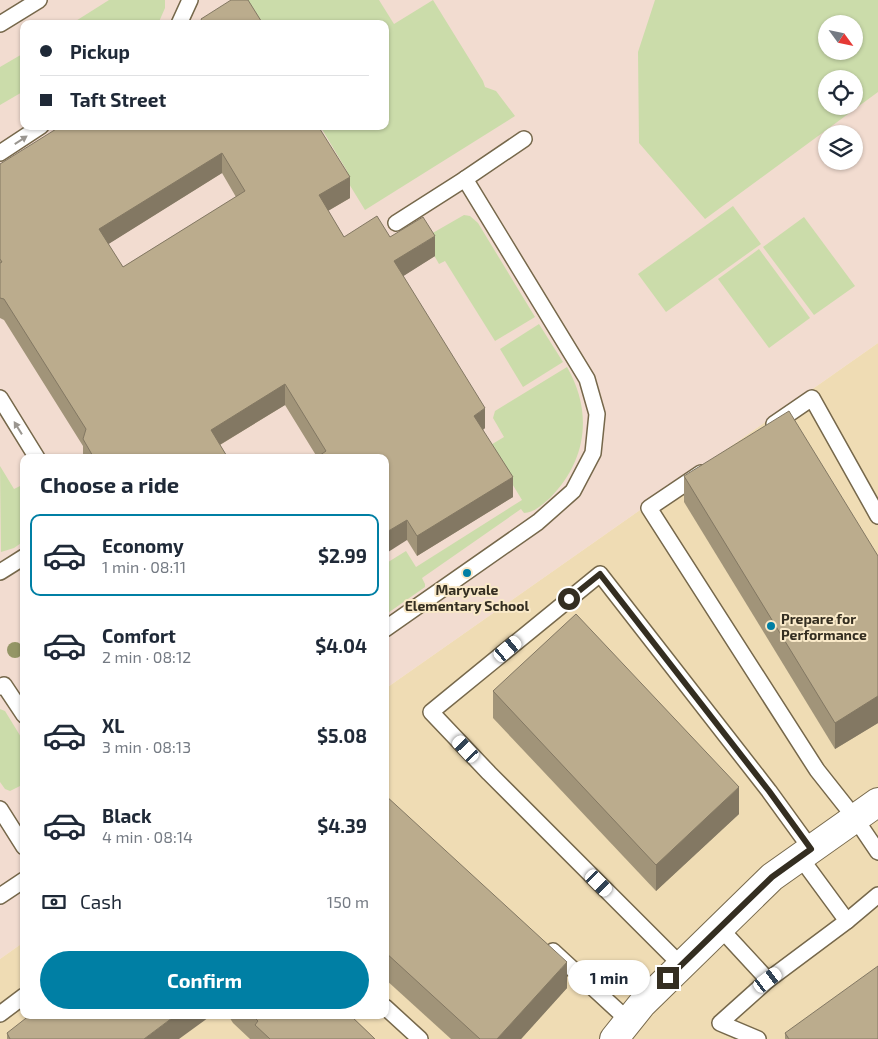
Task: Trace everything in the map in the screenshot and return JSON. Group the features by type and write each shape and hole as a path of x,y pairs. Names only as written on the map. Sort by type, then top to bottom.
{"street":[{"path":"623,1032 642,1004 772,877 878,802"}],"lane":[{"path":"0,24 39,0"},
{"path":"182,20 190,0"},
{"path":"0,153 36,130"},
{"path":"396,223 524,139"},
{"path":"389,626 538,522 573,491 592,453 597,414 587,379 465,179"},
{"path":"0,398 35,454"},
{"path":"763,431 812,398 878,516"},
{"path":"714,464 649,508 817,770 855,818 878,852"},
{"path":"0,572 20,560"},
{"path":"681,965 489,773 431,712 600,574 769,791 847,921"},
{"path":"0,687 4,685 20,709"},
{"path":"0,809 20,841"},
{"path":"0,896 20,883"},
{"path":"758,1039 720,1023 768,980 847,921 878,895"},
{"path":"720,928 768,980"},
{"path":"543,942 623,1032"},
{"path":"0,1014 20,999"},
{"path":"389,1011 420,1039"}],"shaded area":[{"name":"Maryvale Elementary School","path":"0,0 878,0 878,343 389,686 389,454 20,454 20,945 0,959"},
{"path":"878,343 878,1039 0,1039 0,959 20,945 20,1019 389,1019 389,686"}],"green space":[{"path":"109,0 165,0 165,8 160,20 77,20"},
{"path":"245,0 379,0 394,24 433,0 485,87 496,91 515,116 365,210 343,174 347,171 322,130 389,130 389,20 255,20"},
{"path":"655,0 878,0 878,92 863,103 863,70 818,70 818,115 847,115 833,125 818,125 818,136 705,219 639,143 638,52"},
{"path":"20,55 20,93 0,105 0,67"},
{"path":"733,206 761,244 666,312 638,274"},
{"path":"464,215 470,216 478,223 535,317 495,341 445,261 439,264 424,238"},
{"path":"804,217 855,286 814,315 763,247"},
{"path":"759,249 810,318 769,348 718,279"},
{"path":"539,324 563,362 523,387 500,349"},
{"path":"567,367 581,401 583,418 582,436 572,468 562,484 538,508 524,513 521,509 422,578 425,587 389,612 389,562 406,551 416,567 522,500 489,446 504,437 493,418 495,411"},
{"path":"0,466 14,489 20,486 20,544 1,552"},
{"path":"0,709 5,711 20,735 20,786 10,791 5,789 0,782"}],"building":[{"path":"231,0 248,0 260,20 201,20"},
{"path":"55,130 321,130 350,177 319,195 344,237 377,216 390,237 423,217 435,236 394,261 485,408 474,416 513,477 417,536 407,520 389,531 389,454 322,454 326,451 285,384 211,430 226,454 92,454 83,439 86,429 4,299 0,298 0,263 2,262 0,259 0,164","holes":["222,153 245,191 123,267 99,229"]},
{"path":"789,411 878,556 878,696 835,723 684,476"},
{"path":"576,614 739,787 656,865 493,691"},
{"path":"389,799 567,962 497,1039 480,1039 389,956"},
{"path":"878,966 878,1039 789,1039 785,1033"},
{"path":"25,1019 171,1019 144,1039 10,1039 7,1033"},
{"path":"256,1019 354,1019 375,1039 270,1039 255,1025 258,1021"}],"place":[{"name":"Maryvale Elementary School","path":"467,573"},
{"name":"Prepare for Performance","path":"771,626"}],"route":[{"path":"569,599 600,574 769,791 811,849 772,877 668,978"}]}
